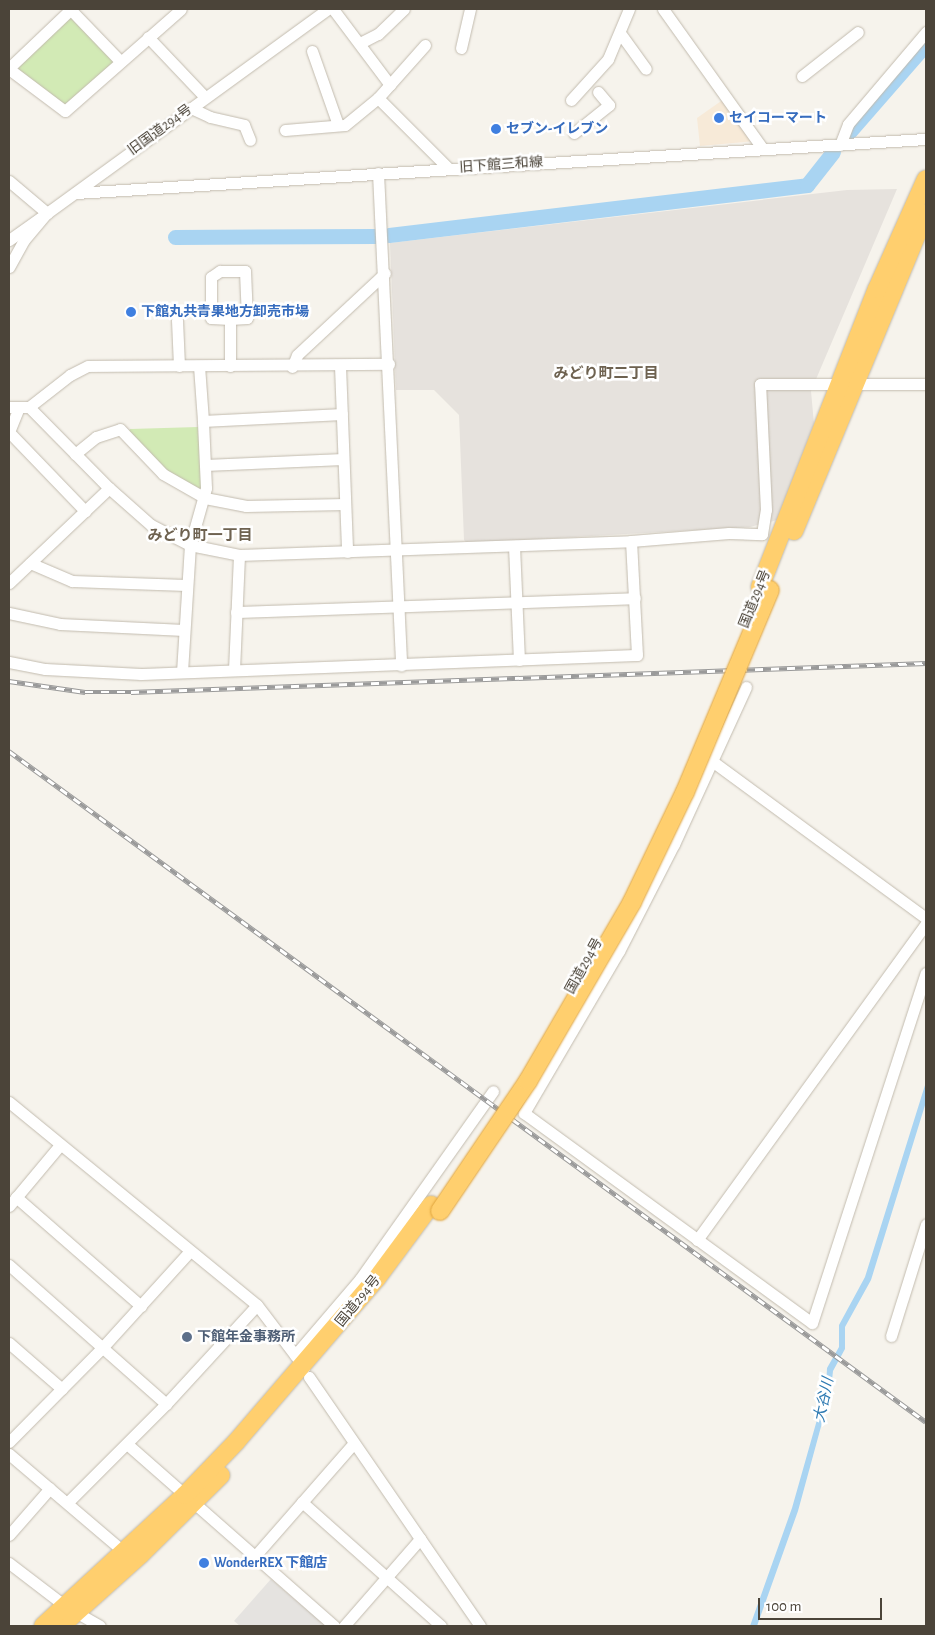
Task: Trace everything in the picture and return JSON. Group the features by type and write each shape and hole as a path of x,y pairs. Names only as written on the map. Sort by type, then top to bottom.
{"highway":[{"name":"国道294号","path":"847,383 880,280 926,179"},
{"name":"国道294号","path":"42,1626 70,1610 190,1499 435,1208 524,1069 609,922 676,788 765,589 847,383 926,213"},
{"name":"国道294号","path":"61,1626 70,1610 124,1552 190,1499"}],"street":[{"path":"120,61 71,9 9,68 65,111 181,9"},
{"name":"旧国道294号","path":"9,267 24,240 48,213 328,9"},
{"path":"333,9 390,85"},
{"path":"360,43 378,34 404,9"},
{"path":"461,48 470,9"},
{"path":"571,100 608,59 628,9"},
{"path":"663,9 764,149"},
{"path":"802,76 858,32"},
{"path":"840,145 848,124 926,32"},
{"path":"620,33 646,69"},
{"path":"148,37 205,97"},
{"path":"285,130 338,125 354,120 378,98 426,46"},
{"path":"312,51 338,125"},
{"path":"574,133 609,105 598,92"},
{"path":"378,98 449,169"},
{"path":"191,108 210,117 244,126 250,140"},
{"name":"旧下館三和線","path":"76,193 926,139"},
{"path":"378,173 385,272 400,608 400,665"},
{"path":"9,181 48,213 9,240"},
{"path":"220,271 245,271 247,318 230,319 211,318 211,277 220,271"},
{"path":"292,367 297,355 385,272"},
{"path":"230,319 230,366"},
{"path":"177,320 179,366"},
{"path":"85,511 9,432 19,407 88,366 292,367 389,364"},
{"path":"182,672 190,545 204,498 205,465 199,366"},
{"path":"340,366 347,552"},
{"path":"19,407 76,454 108,488 151,525 190,545 239,556 631,541 729,532 762,534 766,510 760,384 926,384"},
{"path":"203,421 342,414"},
{"path":"76,454 96,437 120,429 163,474 204,498 246,506 345,504"},
{"path":"205,465 343,459"},
{"path":"9,583 108,488"},
{"path":"9,662 45,669 100,673 400,665 637,655 631,541"},
{"path":"514,546 518,660"},
{"path":"234,670 239,556"},
{"path":"30,563 72,581 186,585"},
{"path":"236,612 400,608 635,598"},
{"path":"9,613 60,624 184,630"},
{"path":"746,686 712,761 619,952 524,1113 812,1323 926,973"},
{"path":"712,761 926,918"},
{"path":"697,1240 926,924"},
{"path":"303,1366 360,1279 493,1091"},
{"path":"9,1102 257,1305 303,1366 353,1444 420,1539 476,1624"},
{"path":"60,1145 13,1202 141,1306"},
{"path":"891,1336 926,1224"},
{"path":"9,1442 102,1348 190,1251"},
{"path":"9,1265 166,1404"},
{"path":"68,1502 166,1404 257,1305"},
{"path":"9,1343 62,1389"},
{"path":"127,1444 334,1626"},
{"path":"254,1556 353,1444"},
{"path":"9,1454 68,1502 124,1552"},
{"path":"9,1535 50,1488"},
{"path":"302,1502 441,1626"},
{"path":"344,1626 420,1539"},
{"path":"9,1563 70,1610 100,1626"}],"shaded area":[{"path":"724,99 755,141 700,146 697,118"},
{"path":"897,189 811,391 814,424 777,520 750,527 467,543 464,540 459,415 434,390 396,390 390,243 847,190"},
{"path":"271,1579 326,1626 240,1626 234,1621"}],"green space":[{"path":"70,17 115,61 67,104 62,104 19,71 18,65"},
{"path":"198,427 202,488 198,491 171,476 128,433 130,429"}],"water":[{"name":"大谷川","path":"926,1082 926,1102 871,1280 845,1327 845,1349 833,1371 831,1390 798,1511 757,1626 750,1626 792,1508 826,1388 827,1368 839,1347 839,1325 865,1277"}],"waterway":[{"path":"850,131 926,44"},
{"path":"389,235 807,185 833,152"},
{"path":"175,237 375,236"}],"railway":[{"path":"9,681 85,692 131,692 926,663"},
{"path":"9,751 926,1422"}],"place":[{"name":"セイコーマート","path":"719,118"},
{"name":"セブン-イレブン","path":"496,129"},
{"name":"下館丸共青果地方卸売市場","path":"131,312"},
{"name":"下館年金事務所","path":"187,1337"},
{"name":"WonderREX 下館店","path":"204,1563"}],"district":[{"name":"みどり町二丁目","path":"606,374"},
{"name":"みどり町一丁目","path":"200,536"}]}
